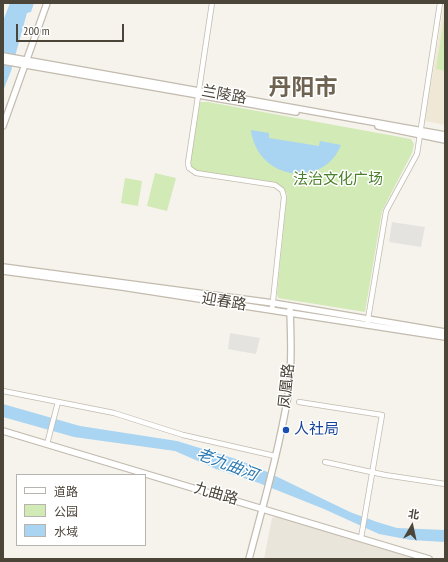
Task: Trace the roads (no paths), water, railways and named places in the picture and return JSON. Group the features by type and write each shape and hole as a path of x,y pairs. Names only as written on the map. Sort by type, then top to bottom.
{"street":[{"path":"3,126 47,3"},
{"path":"212,3 188,163 192,171 275,185 284,193 272,310"},
{"path":"368,323 386,211 417,154 440,3"},
{"name":"兰陵路","path":"3,56 26,62 445,136"},
{"name":"兰陵路","path":"3,61 16,60"},
{"name":"兰陵路","path":"420,132 445,140"},
{"name":"迎春路","path":"3,267 273,303 445,337"},
{"name":"迎春路","path":"3,271 290,313 445,332"},
{"name":"凤凰路","path":"249,559 275,456 288,395 291,340 290,306"},
{"path":"3,391 114,413 183,435 275,456"},
{"path":"47,444 58,402"},
{"path":"299,402 382,415 361,538"},
{"name":"九曲路","path":"3,431 429,559"},
{"path":"325,462 445,484"}],"water":[{"path":"10,3 34,3 31,12 27,13 11,71 3,91 3,21"},
{"path":"251,130 269,133 269,138 319,146 320,141 341,145 332,159 320,169 306,173 292,173 277,169 265,160 256,147"},
{"name":"老九曲河","path":"3,404 80,426 177,441 239,460 350,512 377,522 397,528 445,530 445,542 411,540 379,534 324,509 259,483 216,469 175,451 74,437 3,417"}],"place":[{"name":"人社局","path":"286,430"}],"district":[{"name":"丹阳市","path":"303,88"}],"park label":[{"name":"法治文化广场","path":"338,180"}]}
